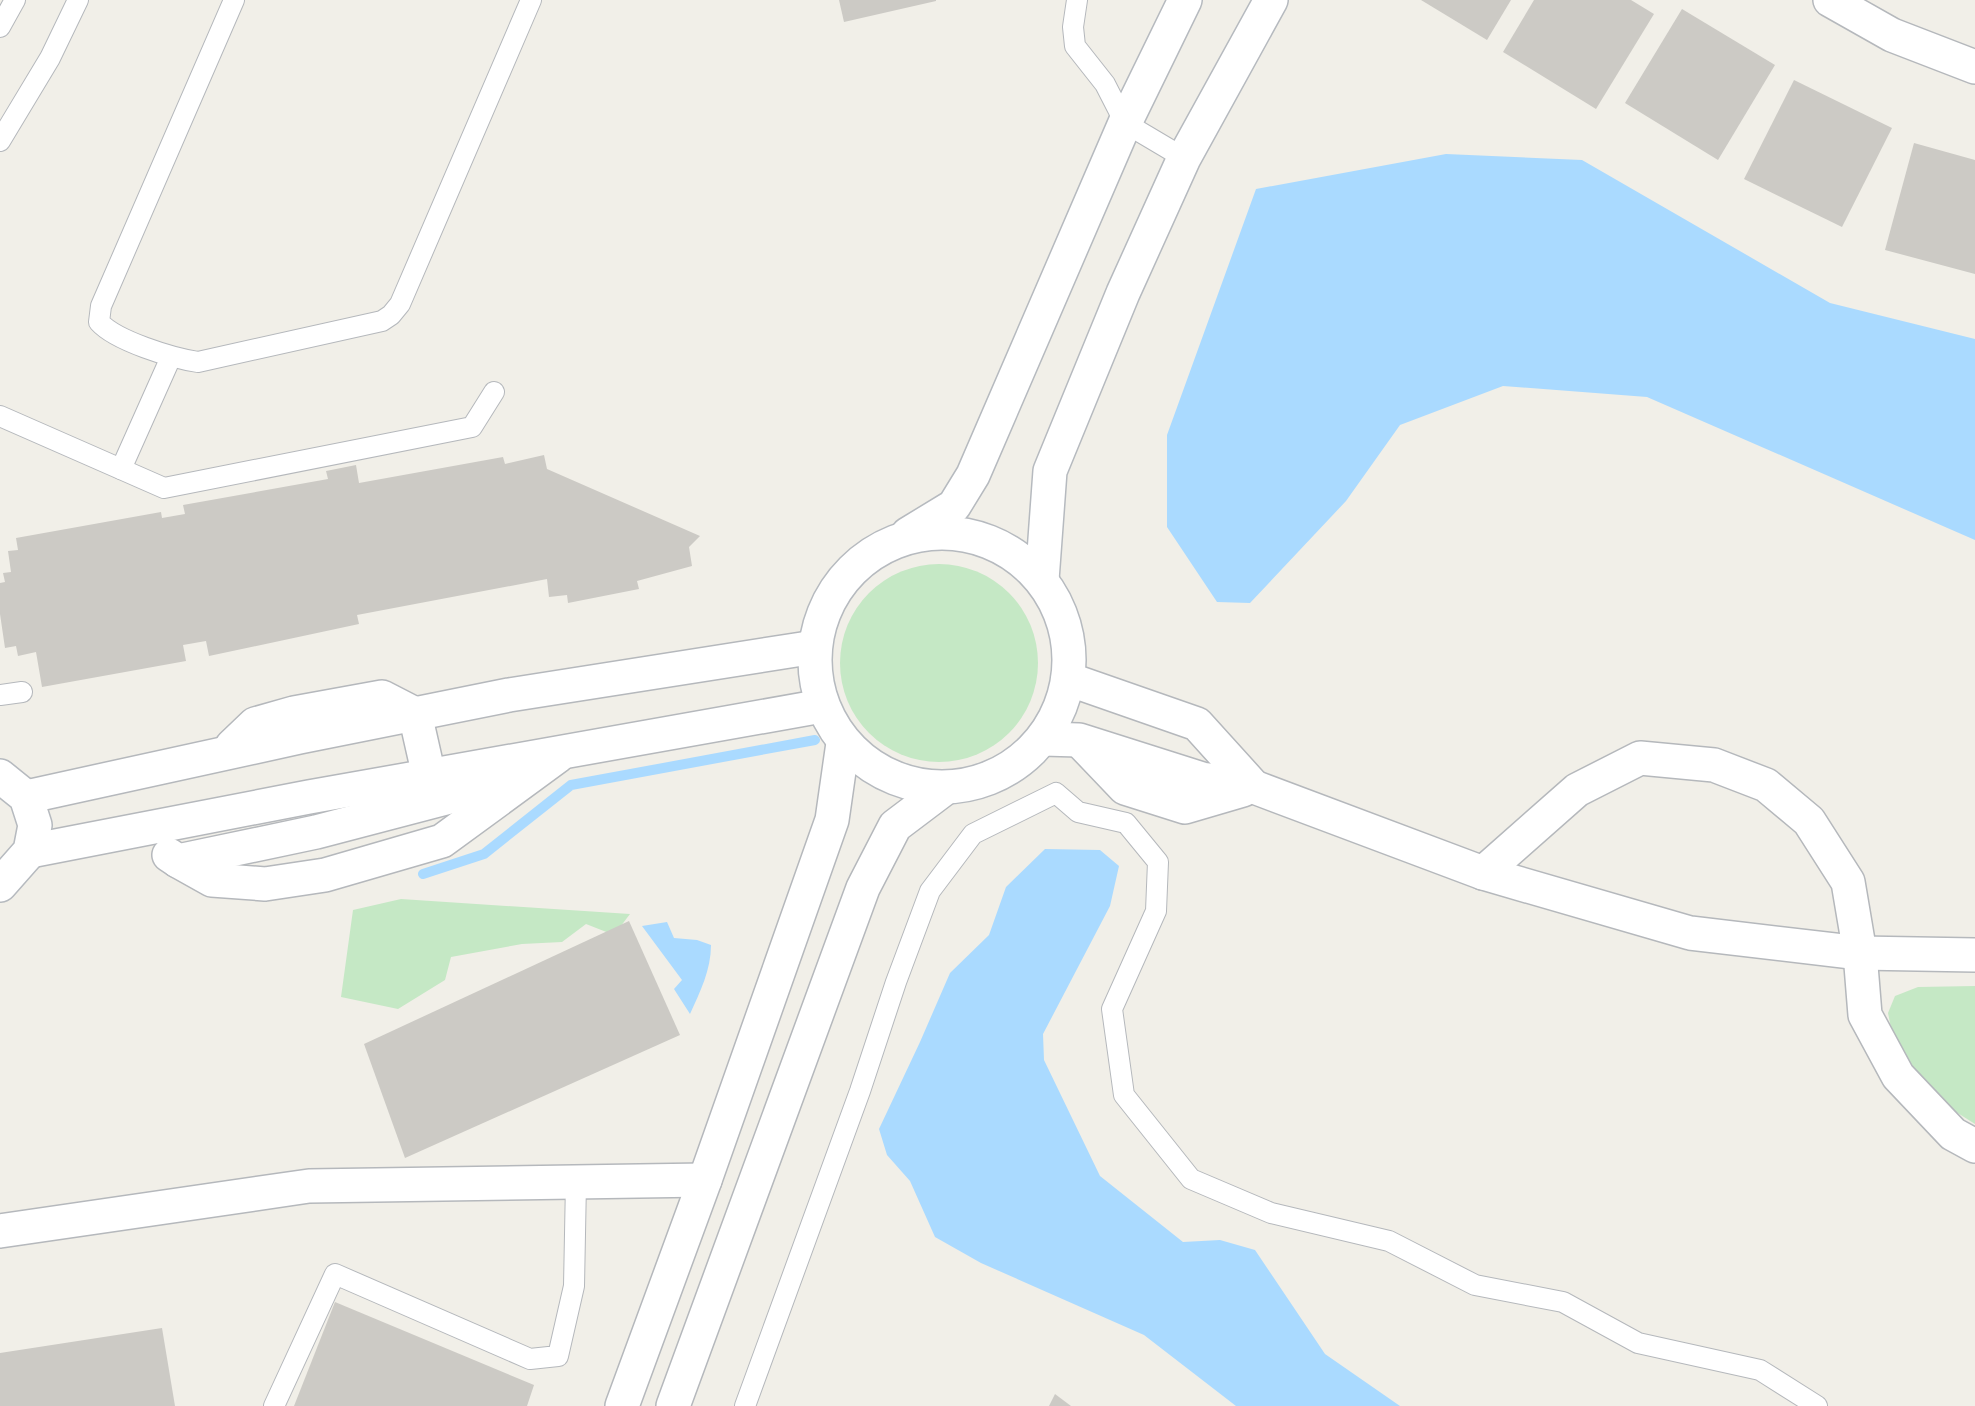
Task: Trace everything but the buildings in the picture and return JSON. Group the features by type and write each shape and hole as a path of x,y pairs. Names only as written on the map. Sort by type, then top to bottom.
{"street":[{"path":"900,539 938,532 977,537 1013,553 1042,580 1060,610 1069,644 1068,679 1059,711 1043,739 1015,765 981,782 944,789 906,784 872,768 843,743 822,706 815,677 815,647 826,607 848,573 872,553 954,506 973,475 1125,123 1185,0"},
{"path":"1042,580 1050,471 1123,293 1184,159 1270,0"},
{"path":"1830,0 1892,35 1975,67"},
{"path":"27,797 225,753 509,695 815,647"},
{"path":"1068,679 1197,724 1254,788 1483,873 1690,933 1860,954 1975,955"},
{"path":"178,861 316,832 431,788 564,752 822,706"},
{"path":"416,714 442,841"},
{"path":"1043,739 1079,740 1125,788 1185,807 1254,788"},
{"path":"622,1406 705,1180 832,820 843,743"},
{"path":"129,832 212,880 265,884 325,875 442,841 564,752"},
{"path":"1483,873 1577,790 1640,758 1714,765 1766,786 1809,821 1848,882 1860,954 1865,1015 1898,1076 1953,1134 1975,1146"},
{"path":"0,776 27,797 35,825 30,851 0,885"},
{"path":"30,851 129,832 431,788 530,776"},
{"path":"673,1406 863,888 895,826 944,789"},
{"path":"0,1231 309,1186 705,1180"}],"lane":[{"path":"0,27 15,0"},
{"path":"0,141 50,57 78,0"},
{"path":"234,0 101,306 99,322 107,331 171,357 198,362 382,321 391,315 400,303 531,0"},
{"path":"1077,0 1073,27 1075,46 1106,84 1125,123 1184,159"},
{"path":"121,469 171,357"},
{"path":"0,416 164,488 472,427 494,392"},
{"path":"0,695 22,692"},
{"path":"745,1406 930,891 973,834 1056,793 1078,812 1126,823 1158,862 1156,911 1112,1009 1124,1095 1191,1179 1270,1213 1389,1241 1475,1285 1563,1302 1638,1343 1760,1370 1817,1406"},
{"path":"274,1406 335,1274 531,1359 558,1356 574,1286 576,1182"}],"green space":[{"path":"929,564 949,564 977,571 1002,586 1016,600 1031,625 1038,653 1038,673 1031,701 1016,726 1002,740 968,758 949,762 929,762 901,755 876,740 862,726 844,692 840,673 840,653 847,625 862,600 876,586 910,568"},
{"path":"401,899 630,914 614,935 586,924 562,942 522,944 451,957 445,980 398,1009 341,997 353,910"},
{"path":"1975,986 1975,1124 1945,1105 1910,1065 1893,1038 1888,1013 1895,996 1918,987"}],"water":[{"path":"1446,154 1582,160 1830,303 1975,339 1975,540 1647,397 1503,386 1400,425 1346,501 1250,603 1217,602 1167,527 1167,435 1256,189"},
{"path":"1045,849 1100,850 1119,866 1110,906 1043,1034 1044,1060 1100,1176 1183,1242 1220,1240 1255,1250 1325,1354 1400,1406 1236,1406 1144,1335 981,1263 935,1237 910,1181 887,1155 879,1129 950,973 989,935 1006,887"},
{"path":"667,922 674,938 697,940 711,945 707,972 690,1014 674,989 682,980 642,926"}],"waterway":[{"path":"423,874 484,854 571,785 815,740"}]}
